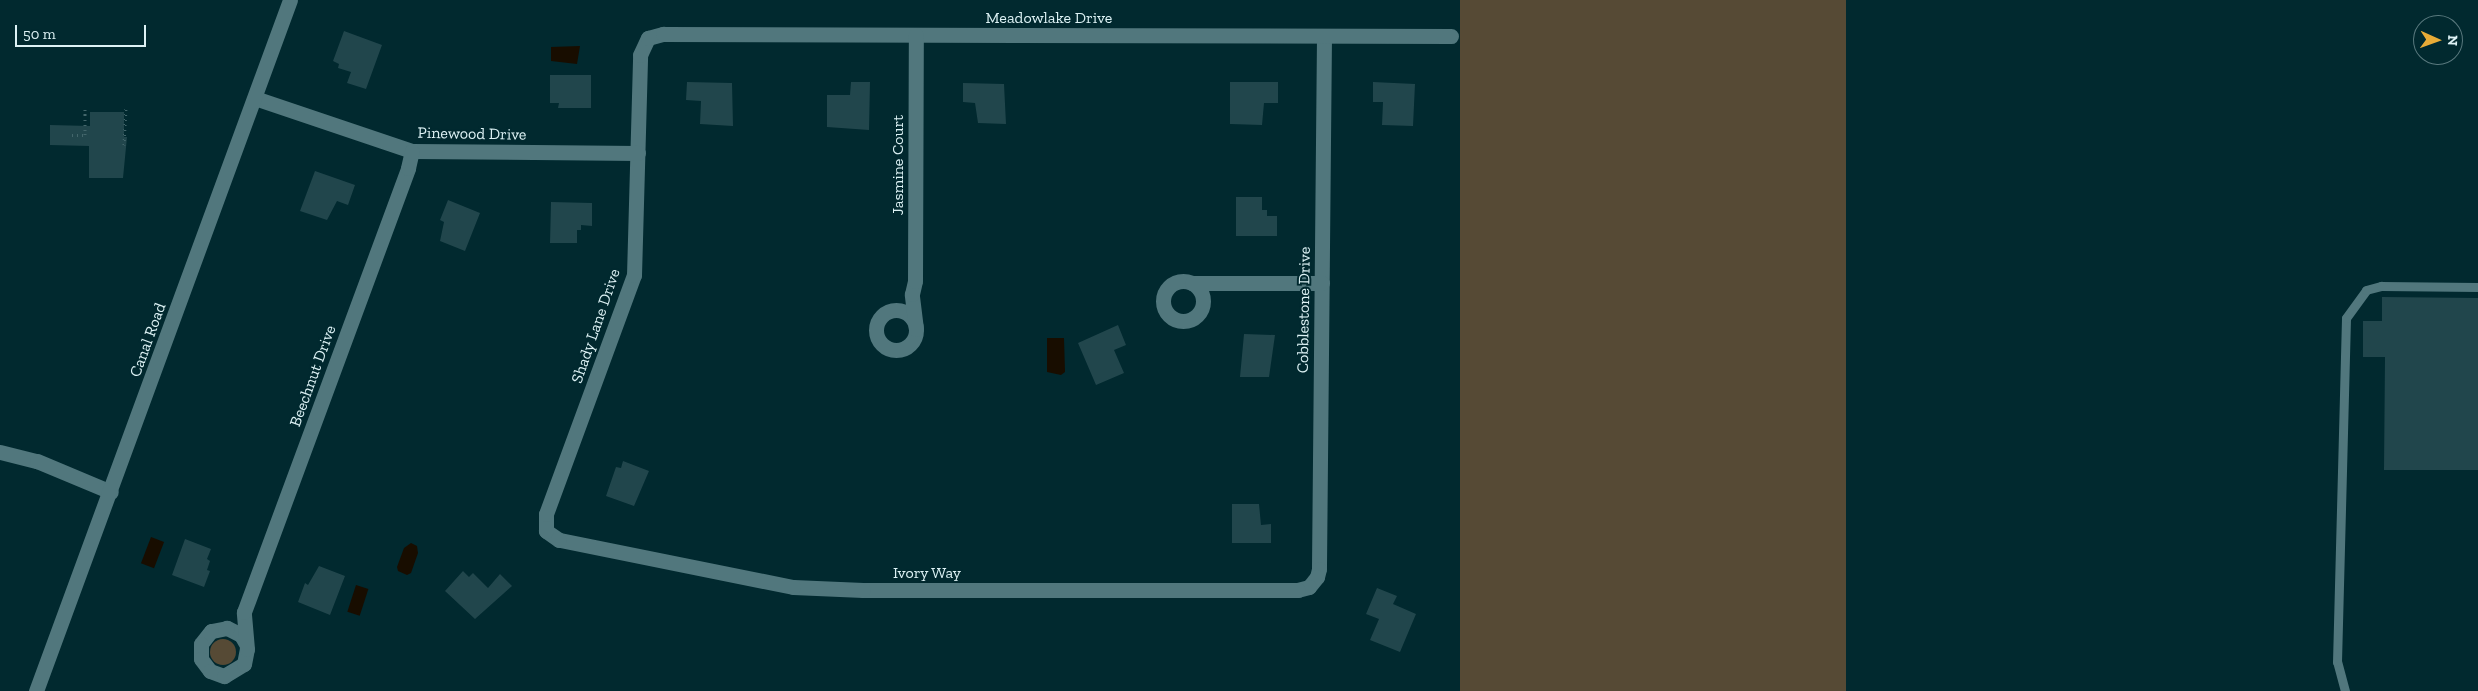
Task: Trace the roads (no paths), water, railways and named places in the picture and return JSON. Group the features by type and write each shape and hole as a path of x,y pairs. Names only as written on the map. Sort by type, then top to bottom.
{"street":[{"name":"Canal Road","path":"36,691 111,492 290,0"},
{"name":"Meadowlake Drive","path":"648,38 663,34 1451,36"},
{"name":"Jasmine Court","path":"916,35 915,281 912,294 916,329"},
{"name":"Cobblestone Drive","path":"1314,583 1318,569 1324,36"},
{"name":"Shady Lane Drive","path":"546,531 546,514 634,276 640,55 648,38"},
{"name":"Pinewood Drive","path":"255,98 412,151 638,153"},
{"name":"Beechnut Drive","path":"244,612 231,624 211,631 201,644 201,659 210,671 224,676 239,670 247,657 244,612 408,168 412,151"},
{"path":"1217,286 1190,320 1176,320 1166,313 1163,300 1168,288 1179,282 1217,286 1322,283"},
{"path":"1192,283 1201,293 1203,306"},
{"path":"892,311 911,316 916,329 908,347 895,350 884,346 876,329 882,317 912,294"},
{"path":"0,452 37,461 111,492"},
{"name":"Ivory Way","path":"546,531 560,540 793,588 828,590 1298,590 1314,583"},
{"path":"219,628 234,630 245,642"}],"lane":[{"path":"2345,691 2336,662 2346,318 2356,300 2366,290 2381,286 2478,287"}]}
